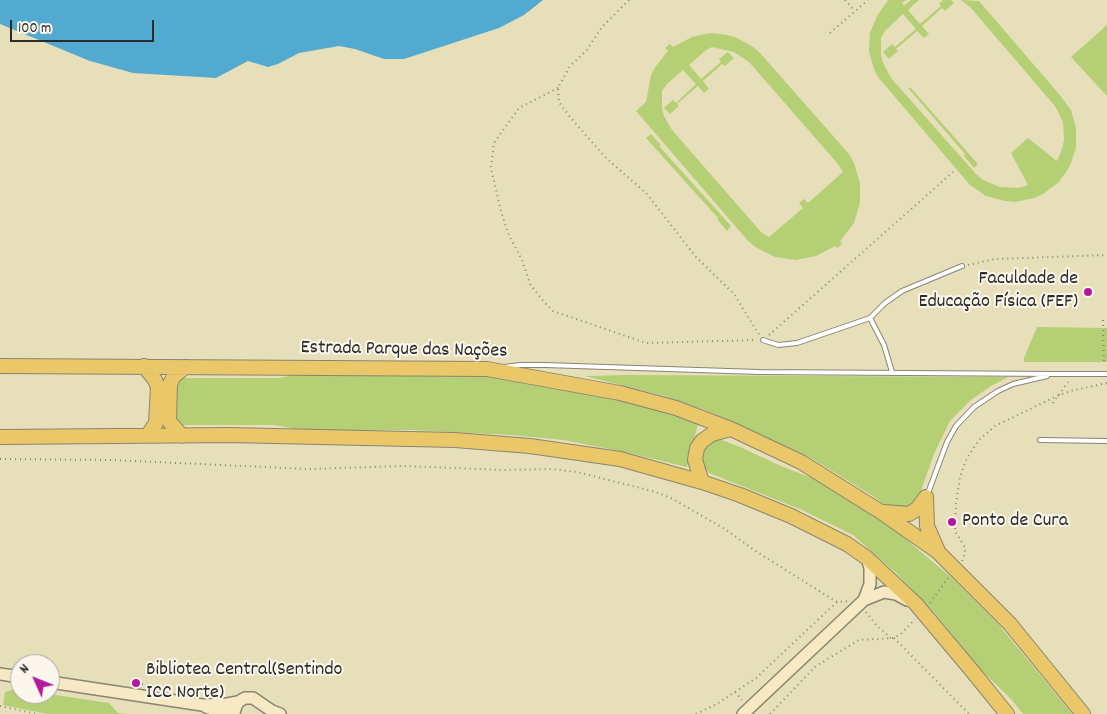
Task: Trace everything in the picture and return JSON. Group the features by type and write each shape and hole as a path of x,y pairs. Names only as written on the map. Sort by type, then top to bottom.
{"highway":[{"name":"Estrada Parque das Nações","path":"0,366 487,369 620,393 676,408 731,429 801,462 881,512 938,552 1010,624 1083,714"},
{"path":"144,366 158,387 156,422 148,436"},
{"path":"182,436 172,427 169,421 170,384 174,376 185,367"},
{"path":"702,482 695,460 697,448 702,441 712,434 731,429"},
{"path":"0,436 182,436 437,440 530,446 620,459 702,482 740,495 791,516 847,544 867,558 920,609 1007,714"},
{"path":"881,512 909,514 917,509 926,498"},
{"path":"926,498 927,526 938,552"},
{"path":"974,672 1014,714"}],"street":[{"path":"862,602 870,584 870,568 867,558"},
{"path":"743,708 862,602 884,592 896,594 920,609"},
{"path":"60,684 202,705 226,714"},
{"path":"202,705 238,702 251,697 256,698 265,710 280,714"},
{"path":"234,714 238,702"}],"lane":[{"path":"763,340 778,345 797,343 870,318 902,291 962,266"},
{"path":"870,318 884,345 892,372"},
{"path":"487,369 528,365 759,372 1107,374"},
{"path":"926,498 947,442 956,426 974,407 998,391 1013,384 1057,374"},
{"path":"1040,440 1107,441"}],"path":[{"path":"629,0 602,27 586,51 570,66 558,88 559,102 605,157 647,194 695,256 734,294 763,340"},
{"path":"845,0 855,11"},
{"path":"830,33 868,0"},
{"path":"558,88 519,108 494,143 491,168 508,233 522,260 530,284 553,311 646,342 763,340 953,172"},
{"path":"962,266 995,259 1107,255"},
{"path":"1103,320 1104,363"},
{"path":"1053,403 1068,382"},
{"path":"963,559 964,546 955,531 956,504 960,477 972,448 978,440 995,426 1057,396 1070,391 1107,383"},
{"path":"0,459 112,460 308,469 402,466 503,470 551,469 577,472 656,492 673,499 725,529 757,552 837,602 862,602 877,626 893,638 968,714"},
{"path":"770,714 816,666 854,642 863,639 893,638 901,634 949,576"},
{"path":"696,714 708,709 756,678 837,602"},
{"path":"735,692 743,708"},
{"path":"0,706 37,714"}],"green space":[{"path":"888,0 906,0 902,3 904,6 911,0 919,0 908,10 920,24 941,6 939,4 943,0 951,0 954,3 945,11 942,8 922,26 929,34 924,38 917,31 896,49 898,51 889,59 883,52 892,44 895,47 916,29 903,14 885,31 881,38 883,63 891,78 976,174 983,180 1000,187 1018,188 1028,185 1011,153 1028,138 1057,161 1064,140 1063,122 1055,106 971,8 961,0 979,1 1071,110 1076,128 1076,148 1070,166 1059,182 1043,194 1015,202 986,196 970,185 878,77 874,69 869,51 870,33 877,16"},
{"path":"1107,25 1107,96 1071,57"},
{"path":"710,33 728,35 753,47 849,154 860,183 860,203 854,223 840,241 842,244 837,248 835,246 816,256 796,260 775,257 757,248 749,242 636,111 646,102 651,75 668,51 665,48 670,44 673,47 692,37","holes":["712,47 734,52 749,62 843,172 808,203 804,199 799,203 803,208 769,237 761,232 672,130 662,108 662,91 683,70 696,84 676,103 673,100 664,108 670,114 679,106 677,104 698,86 704,93 709,89 703,81 722,64 725,66 734,58 728,52 719,59 721,62 701,79 689,65 706,50"]},
{"path":"910,87 978,164 974,168 964,156 965,154 909,89"},
{"path":"651,134 661,145 659,146 731,226 727,231 718,218 646,138"},
{"path":"1037,327 1107,328 1107,362 1024,362"},
{"path":"298,374 473,375 497,377 584,391 656,409 698,424 687,467 563,440 511,435 412,430 300,430 275,425 182,425 176,423 173,381 178,378 279,378"},
{"path":"585,376 1008,377 971,400 950,421 934,454 918,499 908,508 889,508 811,458 708,411 664,396"},
{"path":"719,439 817,480 849,499 901,535 952,578 999,625 1072,714 1023,714 1011,699 982,671 934,612 894,571 853,535 802,510 709,473 701,463 701,453 710,441"},
{"path":"10,690 10,704 60,704 60,696 109,703 118,713 126,714 47,714 3,705 5,692"}],"water":[{"path":"0,0 543,0 524,15 499,28 404,59 384,59 355,49 339,46 299,53 268,67 248,61 216,78 133,73 90,61 0,24"}],"place":[{"name":"Faculdade de Educação Física (FEF)","path":"1088,292"},
{"name":"Ponto de Cura","path":"952,522"},
{"name":"Bibliotea Central(Sentindo ICC Norte)","path":"136,683"}]}
